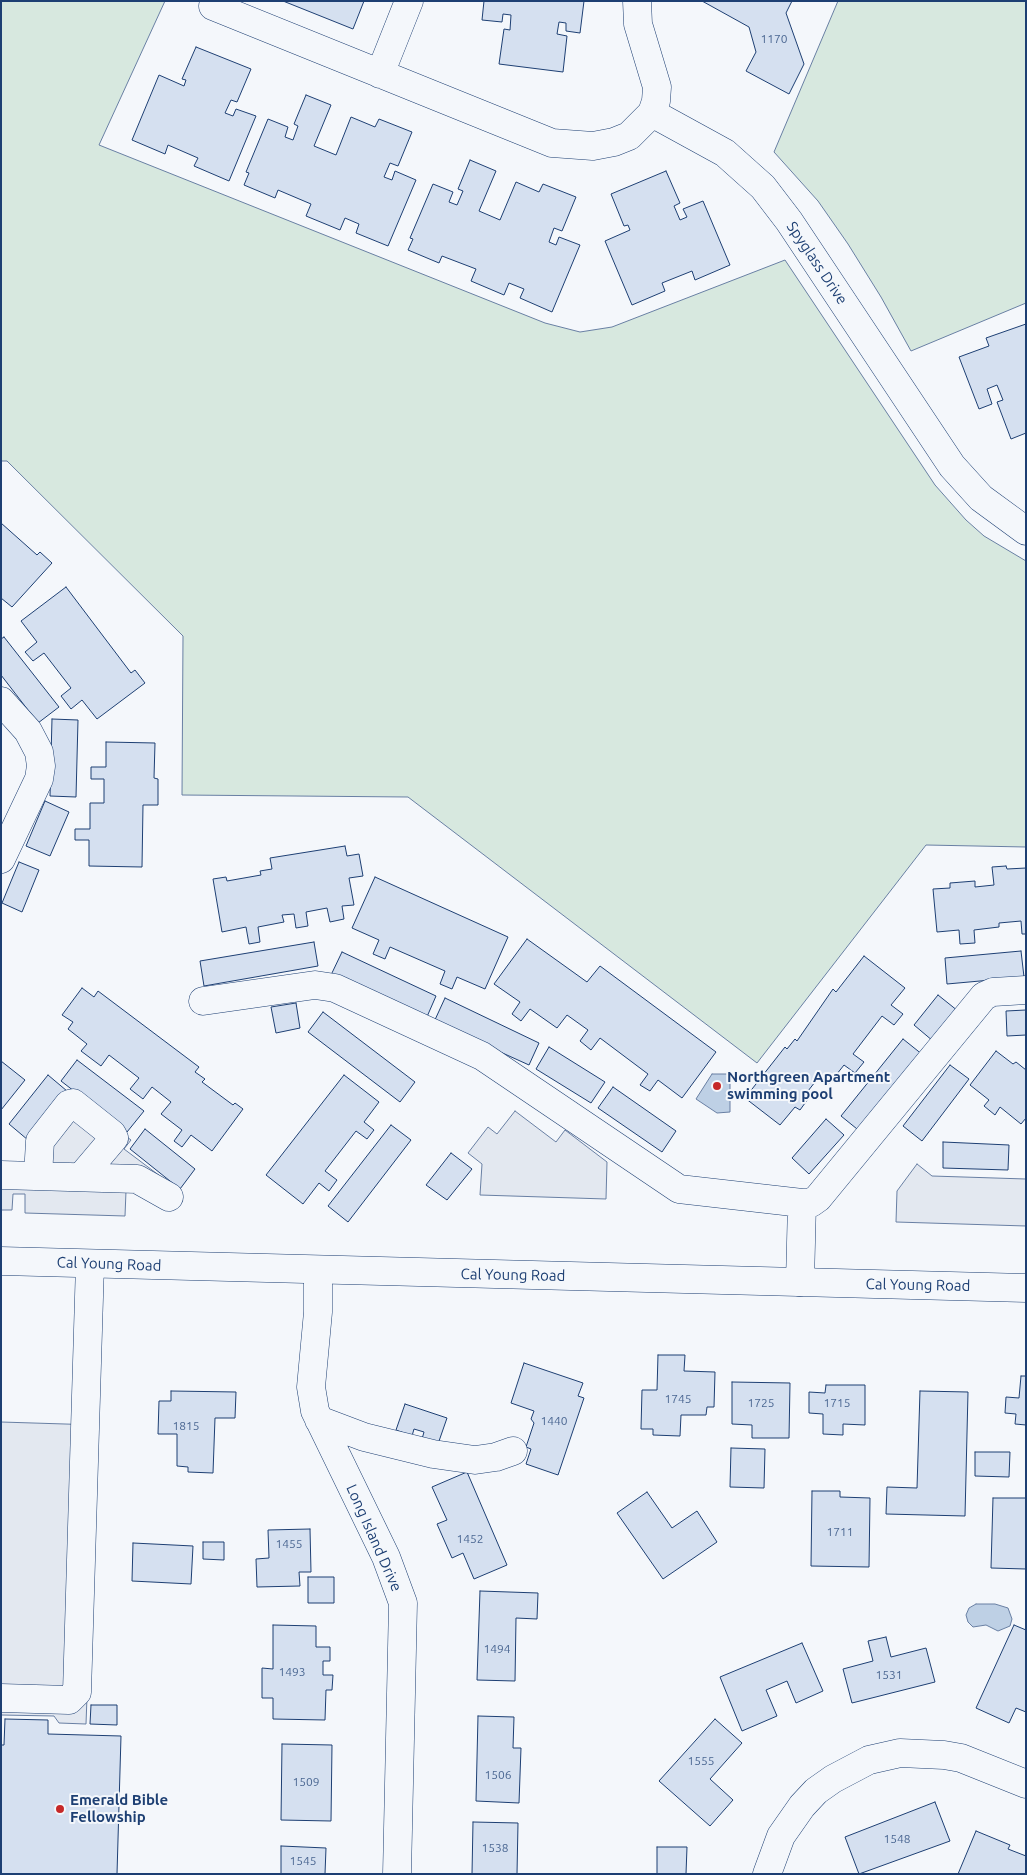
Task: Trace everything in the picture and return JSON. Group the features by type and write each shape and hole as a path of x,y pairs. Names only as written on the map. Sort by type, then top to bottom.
{"street":[{"path":"380,74 409,1"},
{"path":"213,6 534,137 561,144 593,146 614,142 629,136 652,114 656,101 656,87 638,24 638,1"},
{"name":"Spyglass Drive","path":"652,114 725,153 763,187 789,221 952,466 981,498 1026,531"},
{"path":"1,701 28,731 39,752 41,766 39,779 1,859"},
{"path":"203,1001 315,985 335,988 482,1056 679,1189 802,1203 812,1202 818,1198 984,996 993,992 1026,990"},
{"path":"38,1176 40,1141 69,1104 73,1103 112,1134 114,1138 81,1177"},
{"path":"1,1175 141,1179 169,1197"},
{"path":"800,1282 802,1203"},
{"name":"Cal Young Road","path":"1,1261 1026,1288"},
{"path":"1,1698 69,1700 77,1692 90,1264"},
{"name":"Long Island Drive","path":"318,1270 318,1312 311,1387 319,1420 386,1557 403,1603 397,1874"},
{"path":"319,1420 364,1437 433,1454 475,1460 496,1457 513,1451"},
{"path":"767,1874 781,1836 802,1806 833,1779 869,1760 900,1753 944,1755 961,1758 1026,1784"}],"shaded area":[{"path":"1,1 165,1 99,145 545,323 580,332 612,327 785,260 935,485 966,520 984,536 1026,561 1026,847 926,845 757,1063 408,797 182,795 183,636 7,461 1,461"},
{"path":"838,1 1026,1 1026,303 911,351 881,297 848,244 818,201 774,152"},
{"path":"69,1093 131,1140 124,1149 180,1191 165,1210 141,1191 126,1191 125,1216 25,1213 25,1194 13,1194 12,1210 1,1210 1,1165 29,1165"},
{"path":"515,1111 556,1142 565,1130 607,1162 606,1199 480,1195 482,1164 468,1153 488,1127 497,1134"},
{"path":"917,1164 932,1176 1026,1179 1026,1226 896,1222 897,1191"},
{"path":"1,1422 97,1425 86,1724 59,1723 54,1716 1,1715"}],"water":[{"name":"Northgreen Apartment swimming pool","path":"712,1074 730,1074 730,1112 717,1113 696,1099"},
{"path":"976,1604 995,1604 1008,1608 1012,1619 1010,1626 998,1631 986,1625 973,1627 968,1622 966,1615 969,1608"}],"building":[{"path":"283,1 364,1 353,29"},
{"path":"484,1 584,1 580,33 566,31 566,23 559,22 557,34 567,36 563,72 499,64 504,29 510,30 511,15 503,14 502,22 482,20"},
{"path":"702,1 792,1 786,13 804,64 789,94 746,71 756,52 749,27"},
{"path":"196,47 251,69 237,102 231,100 225,113 233,116 236,109 256,116 229,181 194,166 198,158 168,145 165,154 132,140 159,75 184,86 186,80 182,79"},
{"path":"306,95 331,105 314,146 336,155 351,117 375,127 379,119 412,132 398,166 390,163 384,177 392,180 395,171 416,180 388,246 356,233 359,224 345,218 340,230 306,216 311,204 278,190 275,198 244,185 249,173 246,172 268,119 288,127 285,137 293,140 298,126 294,124"},
{"path":"470,160 496,171 479,211 500,220 516,182 539,192 543,184 576,197 562,231 554,228 549,242 556,245 559,237 580,245 552,312 520,298 524,289 509,283 504,295 471,281 476,269 442,256 439,263 408,250 413,239 410,238 433,184 453,192 449,202 457,205 463,191 458,189"},
{"path":"666,171 680,203 674,206 680,220 687,217 683,209 703,201 730,265 695,280 692,271 662,283 665,291 632,305 605,241 630,230 628,225 624,226 611,194"},
{"path":"1026,324 1026,433 1011,439 997,402 1003,400 997,385 987,389 992,404 979,409 959,357 989,346 986,338"},
{"path":"1,523 37,555 40,552 52,563 12,607 1,598"},
{"path":"66,587 131,673 135,670 145,683 97,719 82,700 71,709 61,696 71,688 44,653 33,661 25,652 37,642 21,621"},
{"path":"4,637 59,707 38,723 1,675 1,639"},
{"path":"52,719 78,720 76,797 50,796"},
{"path":"106,742 155,743 154,778 158,779 158,805 143,805 142,867 89,866 89,840 75,840 75,829 90,829 90,803 104,803 104,779 91,779 91,767 106,767"},
{"path":"45,801 69,812 50,856 26,846"},
{"path":"345,846 347,856 359,854 363,876 349,878 354,905 342,906 344,919 330,922 327,908 306,912 308,926 296,928 294,914 282,915 284,922 258,927 260,942 249,944 246,927 222,932 213,879 226,877 227,881 261,875 260,871 272,869 270,858"},
{"path":"19,862 39,870 22,912 2,903"},
{"path":"1006,866 1007,869 1026,868 1026,934 1022,934 1021,921 999,923 999,927 974,930 975,943 960,944 959,930 937,932 933,889 950,888 950,883 975,881 975,887 994,885 992,867"},
{"path":"375,877 508,937 485,989 457,977 452,989 440,984 445,971 390,947 385,959 373,954 379,940 352,928"},
{"path":"527,939 587,982 600,966 716,1052 682,1098 658,1080 650,1091 640,1085 648,1074 600,1038 591,1050 580,1041 588,1030 567,1015 557,1028 530,1009 521,1021 512,1014 520,1002 494,984"},
{"path":"314,942 318,966 204,986 200,961"},
{"path":"1021,951 1024,977 947,984 945,958"},
{"path":"342,952 436,996 426,1019 331,975"},
{"path":"864,956 905,988 891,1005 903,1014 894,1025 882,1016 853,1054 864,1062 855,1073 844,1065 829,1084 819,1077 804,1096 808,1099 800,1110 795,1107 780,1125 745,1098 785,1047 787,1049 795,1039 797,1041 833,989 836,992"},
{"path":"82,988 94,997 98,991 199,1067 195,1072 205,1079 202,1082 233,1105 235,1103 243,1109 212,1151 191,1135 182,1147 174,1141 182,1130 161,1114 171,1102 152,1087 143,1099 130,1089 139,1078 109,1055 101,1066 81,1051 87,1044 68,1029 73,1022 62,1015"},
{"path":"938,995 958,1011 933,1041 914,1025"},
{"path":"445,998 539,1043 529,1065 434,1022"},
{"path":"296,1003 300,1028 276,1033 271,1007"},
{"path":"1026,1010 1026,1035 1007,1036 1006,1011"},
{"path":"323,1012 415,1082 400,1102 308,1032"},
{"path":"903,1039 923,1055 862,1133 841,1116"},
{"path":"549,1047 605,1082 591,1103 536,1069"},
{"path":"996,1051 1013,1064 1016,1062 1026,1070 1026,1118 1021,1124 1000,1107 995,1115 984,1106 989,1100 970,1085"},
{"path":"77,1060 144,1111 127,1132 61,1081"},
{"path":"1,1061 25,1080 1,1110"},
{"path":"950,1065 969,1079 922,1141 903,1126"},
{"path":"48,1075 67,1091 28,1140 9,1124"},
{"path":"344,1075 379,1102 364,1122 374,1130 367,1139 356,1131 325,1171 337,1180 329,1191 319,1183 303,1204 266,1175"},
{"path":"613,1087 676,1131 662,1152 598,1108"},
{"path":"826,1119 844,1135 809,1174 792,1158"},
{"path":"391,1125 411,1140 348,1222 328,1206"},
{"path":"145,1129 195,1169 180,1189 130,1149"},
{"path":"943,1142 1009,1145 1008,1170 943,1168"},
{"path":"451,1153 472,1169 447,1200 426,1185"},
{"path":"658,1355 685,1355 684,1371 715,1372 714,1407 707,1407 706,1415 681,1415 680,1436 653,1435 653,1429 641,1429 642,1390 657,1390"},
{"path":"524,1363 583,1383 578,1396 584,1398 558,1475 526,1464 531,1449 526,1447 534,1423 531,1419 534,1411 511,1403"},
{"path":"1021,1376 1026,1376 1026,1425 1015,1424 1016,1414 1005,1413 1006,1397 1019,1398"},
{"path":"732,1382 790,1383 789,1438 752,1438 752,1425 732,1424"},
{"path":"826,1385 865,1385 865,1425 843,1424 843,1435 823,1434 823,1414 809,1413 809,1392 825,1393"},
{"path":"171,1391 236,1392 235,1418 215,1418 213,1473 188,1472 188,1467 177,1466 177,1434 158,1434 159,1401 171,1401"},
{"path":"920,1391 968,1392 965,1516 886,1514 887,1487 917,1488"},
{"path":"405,1404 447,1418 438,1444 422,1439 424,1432 414,1429 412,1436 396,1430"},
{"path":"731,1448 765,1449 764,1488 730,1487"},
{"path":"975,1452 1010,1452 1009,1477 975,1476"},
{"path":"467,1472 507,1565 474,1579 463,1553 452,1558 437,1524 447,1520 432,1487"},
{"path":"812,1491 840,1491 840,1497 870,1498 869,1567 811,1566"},
{"path":"647,1492 672,1528 697,1511 717,1542 663,1579 617,1513"},
{"path":"993,1498 1026,1498 1026,1569 991,1568"},
{"path":"310,1529 311,1572 299,1572 300,1586 257,1587 256,1559 269,1558 268,1530"},
{"path":"203,1542 224,1542 224,1560 203,1559"},
{"path":"133,1543 193,1546 191,1584 132,1581"},
{"path":"308,1577 334,1577 334,1603 308,1603"},
{"path":"480,1591 538,1593 537,1619 516,1618 515,1681 477,1680"},
{"path":"273,1625 316,1626 316,1647 330,1647 330,1661 323,1661 323,1675 333,1675 332,1690 326,1690 325,1720 273,1719 273,1698 262,1698 262,1668 273,1669"},
{"path":"1014,1625 1026,1630 1026,1712 1016,1708 1009,1723 976,1708"},
{"path":"886,1637 891,1657 926,1648 935,1682 852,1703 843,1669 873,1661 868,1641"},
{"path":"802,1643 823,1691 796,1703 787,1681 766,1690 777,1716 742,1731 720,1677"},
{"path":"91,1705 117,1705 117,1725 90,1724"},
{"path":"478,1716 514,1717 513,1748 521,1748 519,1803 476,1801"},
{"name":"Emerald Bible Fellowship","path":"5,1719 48,1720 48,1734 121,1736 117,1874 1,1874 1,1745 4,1745"},
{"path":"715,1719 742,1743 710,1779 733,1800 710,1826 659,1781"},
{"path":"282,1744 332,1745 331,1821 281,1820"},
{"path":"935,1802 950,1841 859,1874 845,1837"},
{"path":"473,1822 518,1823 517,1874 472,1874"},
{"path":"976,1831 1010,1845 1008,1849 1026,1856 1026,1874 958,1874"},
{"path":"281,1846 326,1848 325,1874 281,1874"},
{"path":"657,1847 687,1847 686,1874 657,1874"}],"place":[{"name":"Northgreen Apartment swimming pool","path":"717,1086"},
{"name":"Emerald Bible Fellowship","path":"60,1809"}]}
